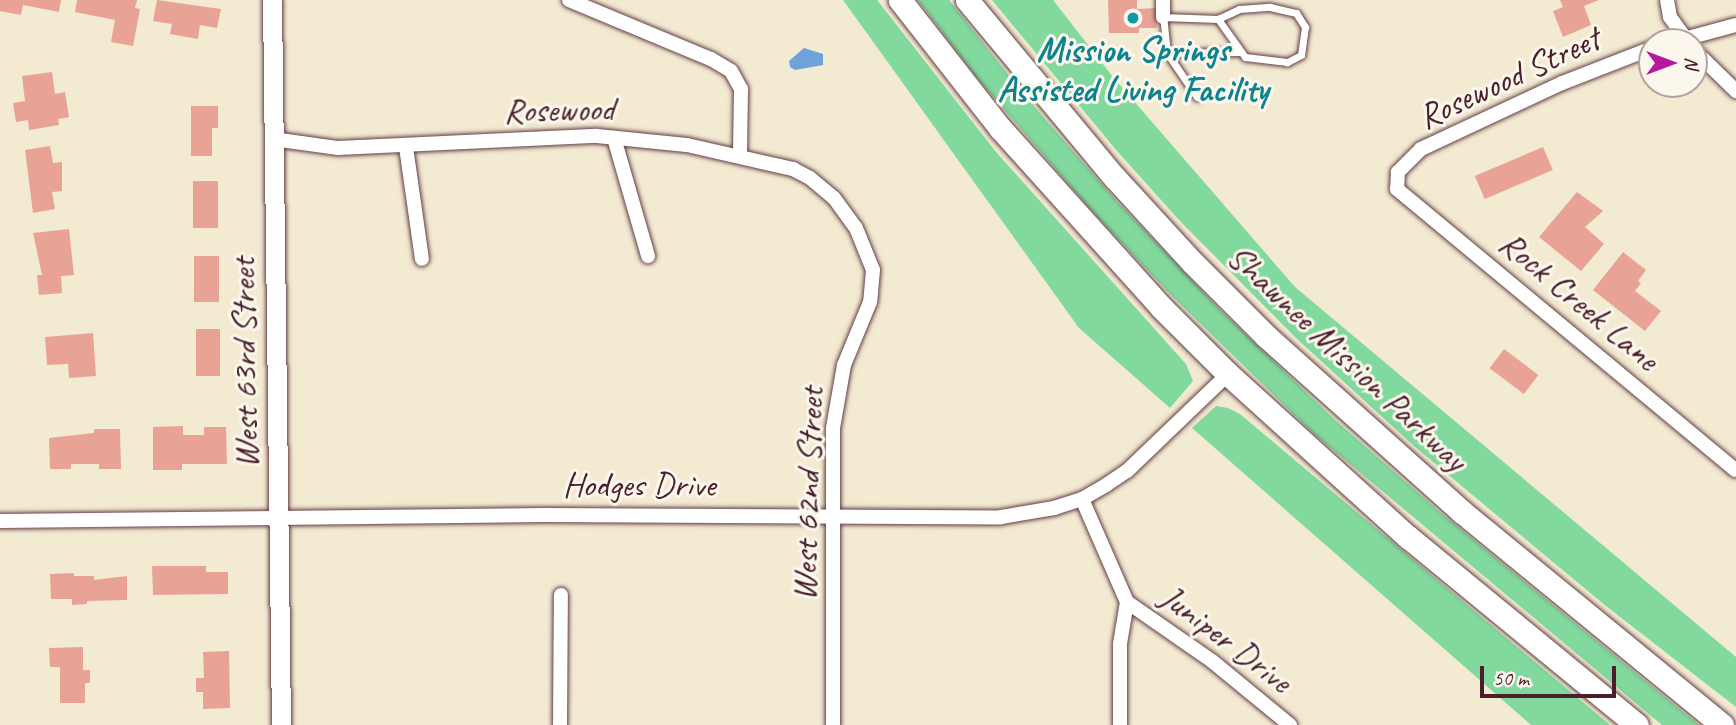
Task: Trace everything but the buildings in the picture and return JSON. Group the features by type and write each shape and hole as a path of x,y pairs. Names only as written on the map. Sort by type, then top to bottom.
{"highway":[{"path":"900,0 1000,128 1161,307 1228,374 1408,537 1637,725"},
{"name":"Shawnee Mission Parkway","path":"967,0 1115,178 1266,336 1462,512 1722,725"}],"main road":[{"name":"West 63rd Street","path":"272,0 281,725"}],"street":[{"path":"569,0 732,71 741,89 740,155"},
{"path":"1163,0 1163,17"},
{"path":"1667,0 1670,18 1676,28"},
{"path":"1708,35 1736,25"},
{"name":"Rosewood Street","path":"1398,172 1421,149 1461,129 1562,83 1638,53"},
{"path":"1708,65 1736,92"},
{"name":"Rosewood","path":"273,139 338,148 406,147 527,138 614,138 687,145 793,169 810,178 834,198"},
{"path":"614,138 648,256"},
{"path":"406,147 422,259"},
{"name":"Rock Creek Lane","path":"1398,172 1397,189 1736,470"},
{"name":"West 62nd Street","path":"833,725 833,428 844,365 870,302 873,270 856,228 834,198"},
{"name":"Hodges Drive","path":"0,521 279,516 1001,517 1054,508 1082,499 1126,471 1228,374"},
{"path":"1082,499 1126,602 1120,644 1120,725"},
{"path":"560,725 561,596"},
{"name":"Juniper Drive","path":"1126,602 1212,661 1290,725"}],"lane":[{"path":"1197,97 1167,53 1163,17 1218,19 1239,9 1270,7 1296,13 1305,27 1301,55 1287,62 1245,57 1218,19"},
{"path":"1167,53 1240,52"}],"green space":[{"path":"843,0 877,0 996,152 1186,364 1193,381 1170,408 1079,328"},
{"path":"918,0 949,0 1026,97 1112,196 1219,309 1334,419 1441,513 1699,725 1662,725 1314,434 1169,293 1091,210 977,78"},
{"path":"992,0 1053,0 1113,77 1295,287 1736,657 1736,707 1606,606 1414,446 1296,338 1180,221 1117,151"},
{"path":"1216,406 1240,414 1610,725 1531,725 1192,428"}],"water":[{"path":"804,48 823,54 823,65 795,70 790,67 789,61"}],"place":[{"name":"Mission Springs Assisted Living Facility","path":"1133,18"}]}
